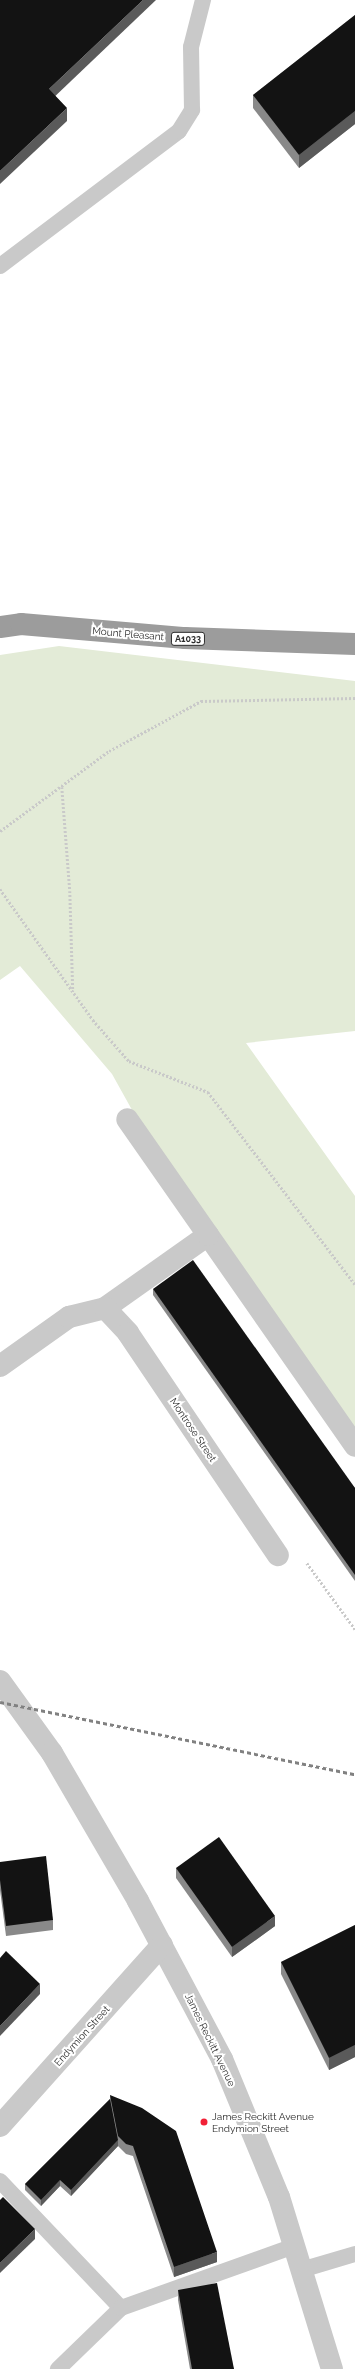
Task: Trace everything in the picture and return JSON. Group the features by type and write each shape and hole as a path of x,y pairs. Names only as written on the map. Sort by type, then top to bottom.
{"highway":[{"name":"A1033","path":"0,616 10,626"},
{"name":"Mount Pleasant","path":"10,626 185,638 355,644"}],"street":[{"path":"127,1119 355,1446"},
{"path":"0,1366 69,1317 105,1308 208,1235"},
{"name":"Montrose Street","path":"105,1308 128,1333 278,1555"},
{"name":"James Reckitt Avenue","path":"0,1681 52,1753 162,1945 222,2059 278,2196 332,2369"},
{"name":"Endymion Street","path":"0,2126 162,1945"}],"lane":[{"path":"0,266 179,131 192,110 192,47 203,0"},
{"path":"0,2182 120,2308"},
{"path":"58,2369 120,2308 294,2246"},
{"path":"301,2270 355,2254"}],"path":[{"path":"0,831 109,751 201,701 355,698"},
{"path":"62,786 70,891 73,993"},
{"path":"0,889 73,993 129,1061 208,1092 355,1284"},
{"path":"278,1555 304,1560 355,1629"}],"green space":[{"path":"59,646 355,681 355,1031 246,1043 355,1196 355,1452 176,1189 112,1074 20,966 0,980 0,655"}],"building":[{"path":"0,0 143,0 49,89 67,108 0,171"},
{"path":"355,15 355,111 299,155 253,95"},
{"path":"193,1260 355,1488 355,1575 153,1289"},
{"path":"219,1837 275,1916 232,1947 176,1868"},
{"path":"46,1856 53,1920 6,1926 0,1880 0,1862"},
{"path":"355,1925 355,2045 329,2058 281,1962"},
{"path":"6,1951 40,1984 0,2026 0,1958"},
{"path":"110,2095 142,2108 176,2131 217,2252 174,2267 133,2146 126,2144 118,2136"},
{"path":"110,2099 118,2140 71,2190 60,2180 41,2200 25,2184"},
{"path":"3,2197 35,2229 0,2263 0,2200"},
{"path":"217,2283 234,2369 192,2369 178,2290"}],"railway":[{"path":"0,1702 355,1774"}],"place":[{"name":"James Reckitt Avenue Endymion Street","path":"204,2122"}]}
